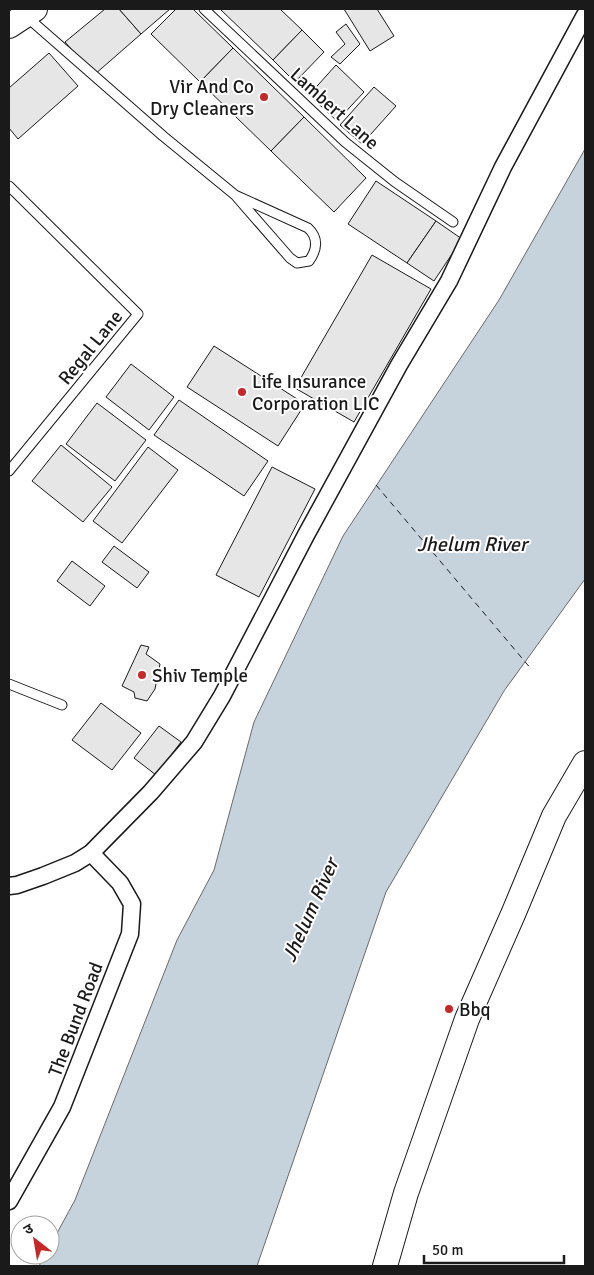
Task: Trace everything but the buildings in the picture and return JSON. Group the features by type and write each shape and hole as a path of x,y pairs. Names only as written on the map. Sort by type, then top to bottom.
{"main road":[{"path":"385,1266 406,1193 467,1019 554,816 585,763"}],"street":[{"path":"9,886 17,885 67,866 91,853 151,792 194,742 222,696 310,527 399,365 449,281 502,167 585,15"},
{"name":"The Bund Road","path":"9,1201 62,1107 130,934 132,904 120,883 91,853"}],"lane":[{"name":"Lambert Lane","path":"204,9 345,142 395,182 453,222"},
{"path":"23,17 162,136 235,195 290,258 297,263 308,261 316,247 315,236 308,228 235,195"},
{"name":"Regal Lane","path":"9,186 138,314 9,471"},
{"path":"9,684 62,705"}],"water":[{"name":"Jhelum River","path":"585,149 585,579 504,691 386,892 257,1266 39,1266 60,1265 60,1228 75,1200 177,940 214,870 254,722 343,536 499,300"}],"ferry route":[{"path":"376,485 532,670"}],"place":[{"name":"Vir And Co Dry Cleaners","path":"264,97"},
{"name":"Life Insurance Corporation LIC","path":"242,392"},
{"name":"Shiv Temple","path":"142,675"},
{"name":"Bbq","path":"449,1009"}]}
